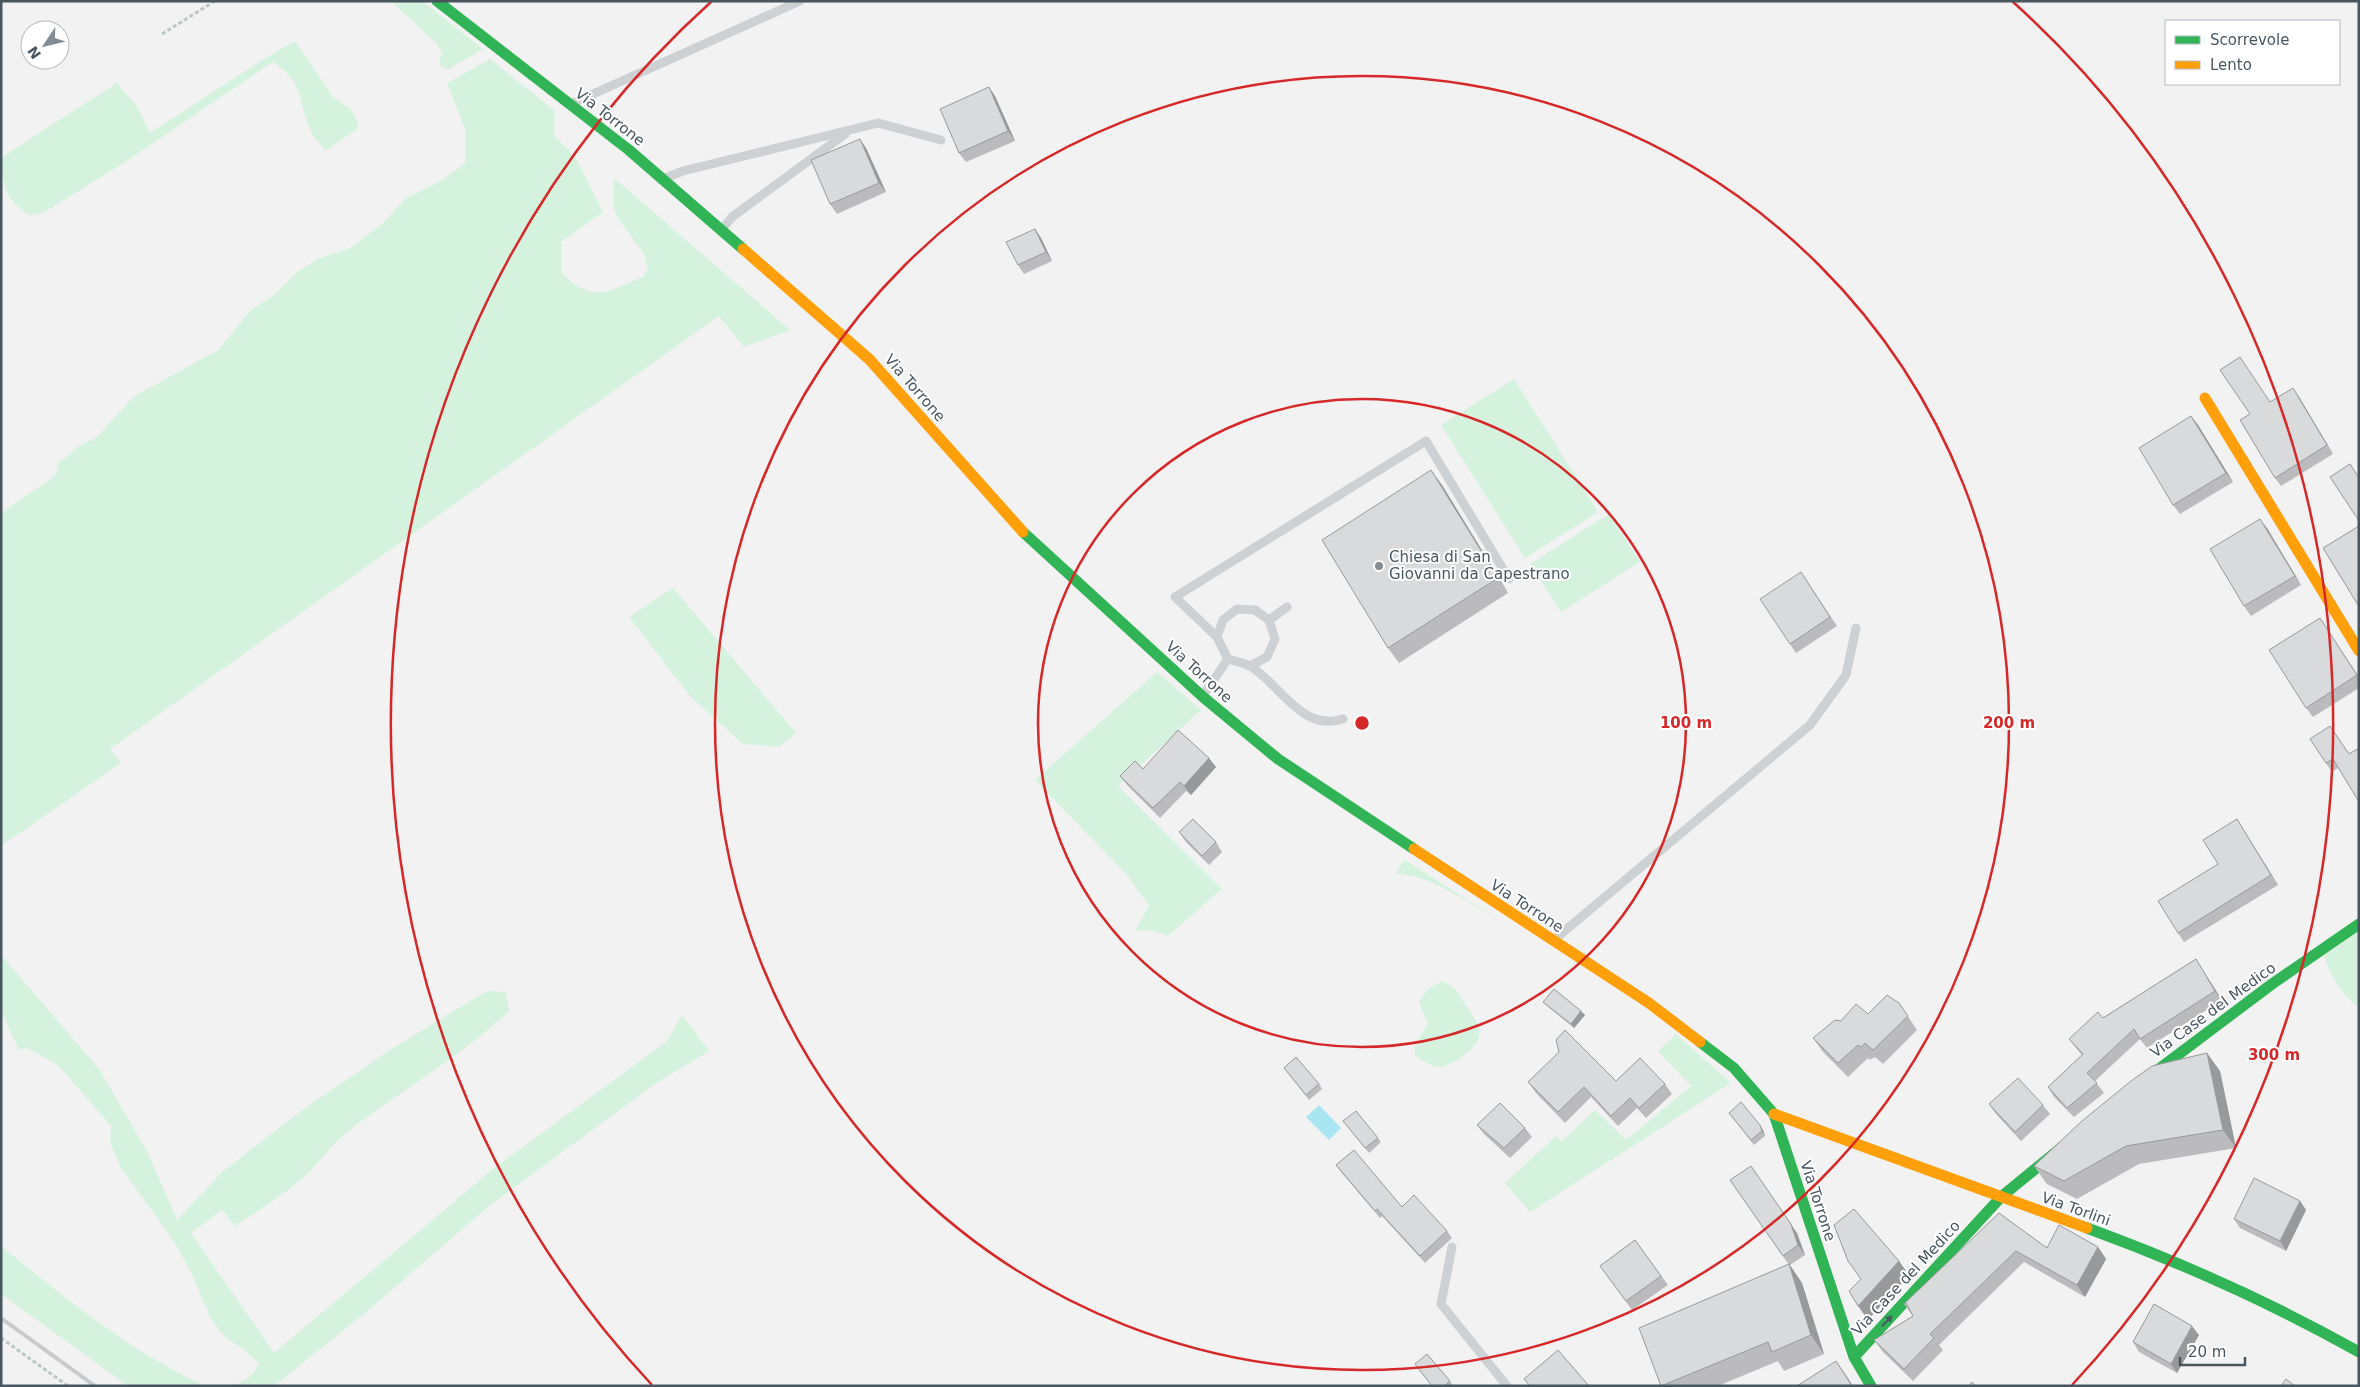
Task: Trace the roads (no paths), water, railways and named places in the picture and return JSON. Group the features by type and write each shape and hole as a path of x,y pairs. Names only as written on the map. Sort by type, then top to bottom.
{"main road":[{"name":"Via Torrone","path":"437,1 663,179 869,359 1023,534 1203,697 1278,759 1649,1003 1734,1068 1774,1114 1854,1357 1871,1386"},
{"path":"2205,398 2359,651"},
{"name":"Via Case del Medico","path":"2126,1093 2272,984 2359,924"},
{"name":"Via Torlini","path":"1774,1114 2141,1248 2302,1320 2359,1352"},
{"name":"Via Case del Medico","path":"1854,1357 2001,1197 2068,1142"}],"lane":[{"path":"570,104 800,1"},
{"path":"663,179 683,171 878,123 941,140"},
{"path":"722,230 732,217 849,131"},
{"path":"1343,719 1332,722 1311,720 1250,666 1228,659 1217,637 1175,597 1426,441 1509,579"},
{"path":"1269,620 1287,608"},
{"path":"1217,637 1223,620 1237,610 1255,610 1269,620 1275,639 1267,657 1250,666"},
{"path":"1553,941 1810,725 1846,675 1856,628"},
{"path":"1203,697 1228,659"},
{"path":"1452,1247 1441,1304 1507,1386"}],"water":[{"path":"1319,1105 1341,1128 1329,1140 1306,1117"}],"railway":[{"path":"1,1318 95,1386"}],"place":[{"name":"Chiesa di San Giovanni da Capestrano","path":"1379,566"}]}
